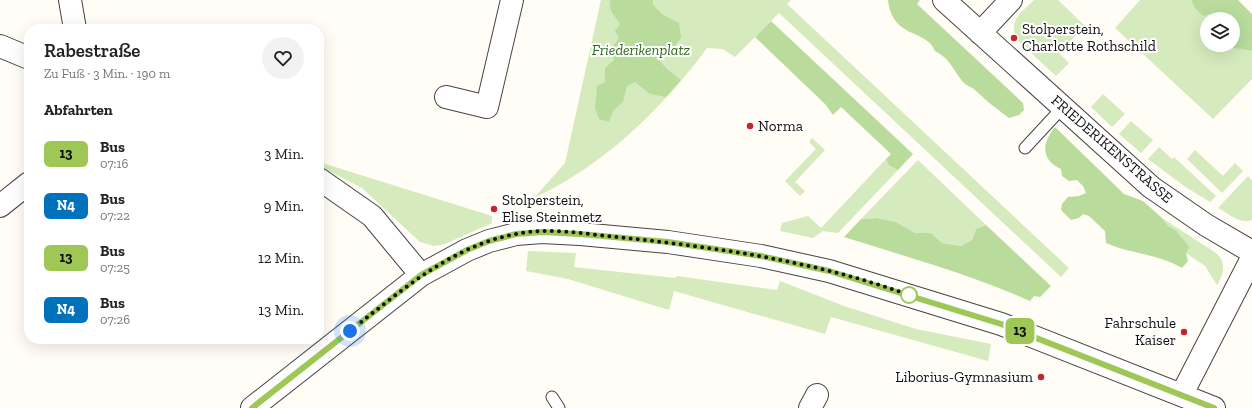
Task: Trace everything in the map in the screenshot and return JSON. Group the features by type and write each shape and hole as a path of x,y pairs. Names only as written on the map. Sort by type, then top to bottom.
{"street":[{"path":"70,0 74,24"},
{"path":"446,97 487,107 512,0"},
{"name":"FRIEDERIKENSTRASSE","path":"944,0 1151,186 1206,225 1252,252"},
{"path":"980,33 1011,0"},
{"path":"0,46 24,56"},
{"path":"324,182 372,216 421,275"},
{"path":"0,206 24,187"},
{"path":"252,408 421,275 467,250 516,234 542,232 668,242 761,256 829,271 1001,324 1182,394 1214,408"},
{"path":"1182,394 1252,258"}],"lane":[{"path":"1025,148 1063,107"},
{"path":"552,397 559,408"}],"green space":[{"name":"Friederikenplatz","path":"601,0 791,0 787,4 1069,268 1061,277 779,13 735,57 723,49 707,48 671,93 630,134 584,170 534,198 565,163"},
{"path":"610,0 653,0 653,5 662,14 679,23 681,37 671,52 661,54 657,58 668,70 681,80 666,97 650,94 635,82 627,86 623,102 613,111 609,122 599,119 595,108 597,86 605,82 605,68 614,60 610,50 619,38 615,31 620,24 611,11"},
{"path":"888,0 920,0 917,4 1023,103 1024,110 1019,115 1009,118 974,89 965,84 949,62 941,54 935,51 931,44 925,39 910,32 896,21 891,12"},
{"path":"1034,0 1058,0 1085,26 1059,53 1069,63 1056,76 1016,39 1014,32 1015,21"},
{"path":"1140,0 1191,0 1194,7 1215,12 1200,12 1200,52 1240,52 1240,49 1252,51 1252,79 1213,119 1115,28"},
{"path":"1191,0 1238,0 1252,14 1252,51 1240,49 1240,12 1200,13 1194,7"},
{"path":"771,21 913,154 898,170 889,165 886,159 891,154 841,107 833,115 825,104 755,37"},
{"path":"1103,94 1125,114 1112,127 1091,107"},
{"path":"1131,121 1153,140 1141,153 1119,134"},
{"path":"1055,127 1124,194 1143,201 1162,218 1168,226 1176,230 1189,247 1186,253 1188,261 1182,268 1164,260 1125,250 1106,243 1105,231 1089,216 1083,214 1079,218 1071,220 1061,210 1062,204 1068,197 1079,196 1086,193 1083,186 1077,180 1069,181 1062,176 1061,169 1054,165 1046,156 1046,145"},
{"path":"812,138 825,150 795,182 805,191 800,196 785,181 816,149 809,142"},
{"path":"1159,147 1172,159 1174,157 1216,196 1210,202 1184,186 1148,159"},
{"path":"1195,150 1223,176 1235,163 1243,171 1222,193 1187,159"},
{"path":"886,159 890,165 898,170 838,233 823,231 813,238 780,231 782,223 808,216 821,228"},
{"path":"918,160 986,225 976,229 972,240 961,246 942,243 931,234 915,233 896,222 877,218 861,219"},
{"path":"324,164 492,216 492,223 445,244 434,246 420,242 362,188 324,169"},
{"path":"1248,176 1252,180 1252,220 1243,221 1234,218 1218,208"},
{"path":"877,218 896,222 915,233 931,233 942,243 961,246 972,240 976,229 986,225 1051,286 1040,297 1034,296 1030,301 961,274 844,237 861,219"},
{"path":"1162,218 1216,253 1223,264 1223,272 1217,285 1205,266 1186,253 1176,230 1168,226"},
{"path":"528,251 576,253 574,267 675,278 677,276 777,290 780,281 844,306 916,329 991,344 988,361 831,317 825,334 674,291 669,310 568,279 526,271"}],"bus line":[{"name":"13","path":"252,408 421,275 467,250 489,241 516,234 542,232 668,242 761,256 829,271 1001,324 1182,394 1214,408"}],"place":[{"name":"Stolperstein, Charlotte Rothschild","path":"1014,38"},
{"name":"Norma","path":"750,126"},
{"name":"Stolperstein, Elise Steinmetz","path":"494,209"},
{"name":"Fahrschule Kaiser","path":"1184,332"},
{"name":"Liborius-Gymnasium","path":"1041,377"}],"route":[{"path":"350,331 421,275 467,250 489,241 516,234 542,232 668,242 761,256 829,271 909,295"}]}
